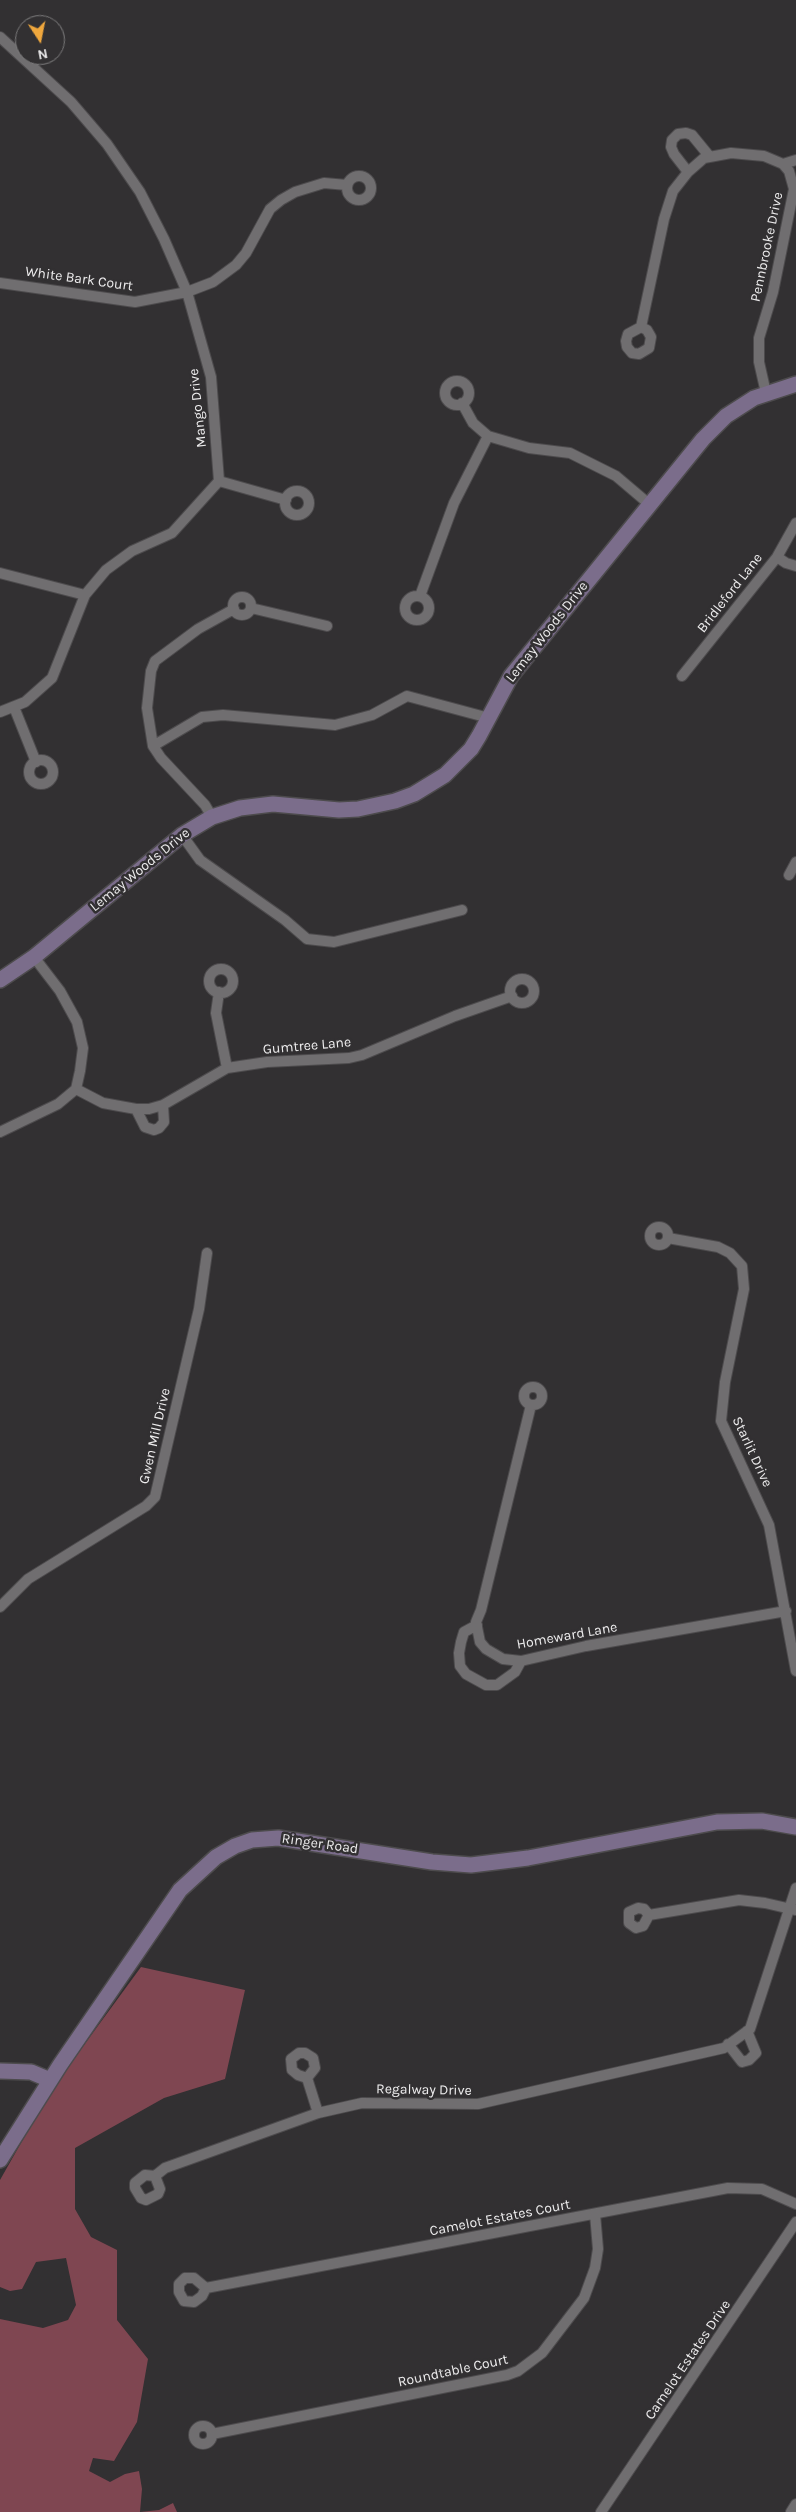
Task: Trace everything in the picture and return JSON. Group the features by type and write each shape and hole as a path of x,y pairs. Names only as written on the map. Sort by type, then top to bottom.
{"street":[{"name":"Mango Drive","path":"0,37 71,102 107,144 140,192 164,239 187,292 211,377 219,481"},
{"path":"688,172 671,147 672,140 678,134 686,133 692,135 710,157"},
{"path":"640,327 664,220 673,191 688,172 704,158 731,153 764,156 783,164 796,160"},
{"name":"Pennbrooke Drive","path":"766,393 759,362 759,338 773,292 795,188 789,171 783,164"},
{"name":"White Bark Court","path":"0,283 134,302 187,292 213,282 236,265 246,253 270,209 282,200 295,192 324,183 347,185"},
{"name":"Lemay Woods Drive","path":"0,980 34,957 182,834 212,817 240,808 273,804 358,810 395,801 414,794 445,775 470,749 511,676 714,427 740,407 766,393 796,384"},
{"path":"462,403 473,423 488,436 528,448 570,453 616,476 650,504"},
{"path":"420,596 454,503 488,436"},
{"path":"0,712 25,702 52,678 85,595 106,570 132,551 172,533 219,481 286,500"},
{"name":"Bridleford Lane","path":"682,676 777,557 796,524"},
{"path":"777,557 786,563 796,566"},
{"path":"0,573 85,595"},
{"path":"243,596 251,601 252,608 243,615 238,614 234,609 235,600 243,596"},
{"path":"252,608 327,626"},
{"path":"212,817 205,805 161,758 153,746 147,708 150,671 155,661 198,629 234,609"},
{"path":"153,746 202,716 217,715 336,725 372,715 407,696 489,718"},
{"path":"14,707 36,762"},
{"path":"182,834 200,860 285,920 307,939 334,942 462,910"},
{"path":"789,875 796,862"},
{"path":"0,1132 39,1116 58,1104 76,1089 83,1054 82,1036 77,1022 60,991 34,957"},
{"path":"219,992 216,1013 227,1068"},
{"name":"Gumtree Lane","path":"76,1089 103,1103 136,1109 164,1105 227,1068 267,1062 362,1055 455,1016 512,996"},
{"path":"136,1109 145,1127 154,1130 159,1128 164,1122 164,1105"},
{"name":"Starlit Drive","path":"668,1238 718,1247 730,1253 742,1266 744,1288 725,1382 721,1421 769,1525 796,1671"},
{"name":"Gwen Mill Drive","path":"0,1607 28,1579 151,1502 158,1486 194,1330 207,1253"},
{"path":"521,1661 515,1672 497,1685 486,1685 466,1674 460,1666 458,1653 464,1632 477,1625 531,1405"},
{"name":"Homeward Lane","path":"477,1625 480,1642 486,1649 504,1659 521,1661 586,1646 786,1611"},
{"name":"Ringer Road","path":"0,2160 50,2080 180,1890 216,1857 244,1842 278,1838 425,1861 472,1865 520,1859 717,1822 746,1820 796,1827"},
{"path":"728,2044 742,2062 749,2060 756,2053 748,2031 793,1910 796,1888"},
{"path":"649,1915 739,1900 793,1910"},
{"name":"Regalway Drive","path":"155,2176 165,2168 318,2113 362,2102 478,2104 706,2053 728,2044 748,2031"},
{"path":"0,2071 22,2070 50,2080"},
{"path":"308,2078 318,2113"},
{"name":"Camelot Estates Court","path":"206,2288 728,2188 762,2189 796,2204"},
{"name":"Roundtable Court","path":"212,2434 507,2375 518,2371 542,2353 584,2298 595,2268 598,2249 595,2214"},
{"name":"Camelot Estates Drive","path":"601,2512 796,2222"},
{"path":"791,2512 796,2504"}],"shaded area":[{"path":"141,1967 245,1990 225,2079 164,2098 75,2148 75,2209 91,2237 117,2250 117,2320 148,2359 137,2422 114,2461 93,2458 89,2471 110,2482 125,2474 139,2471 142,2489 140,2512 0,2512 0,2319 43,2328 68,2320 76,2305 66,2258 36,2262 22,2289 10,2291 0,2287 0,2180 51,2090"},
{"path":"173,2503 177,2512 140,2512 159,2510"}]}
